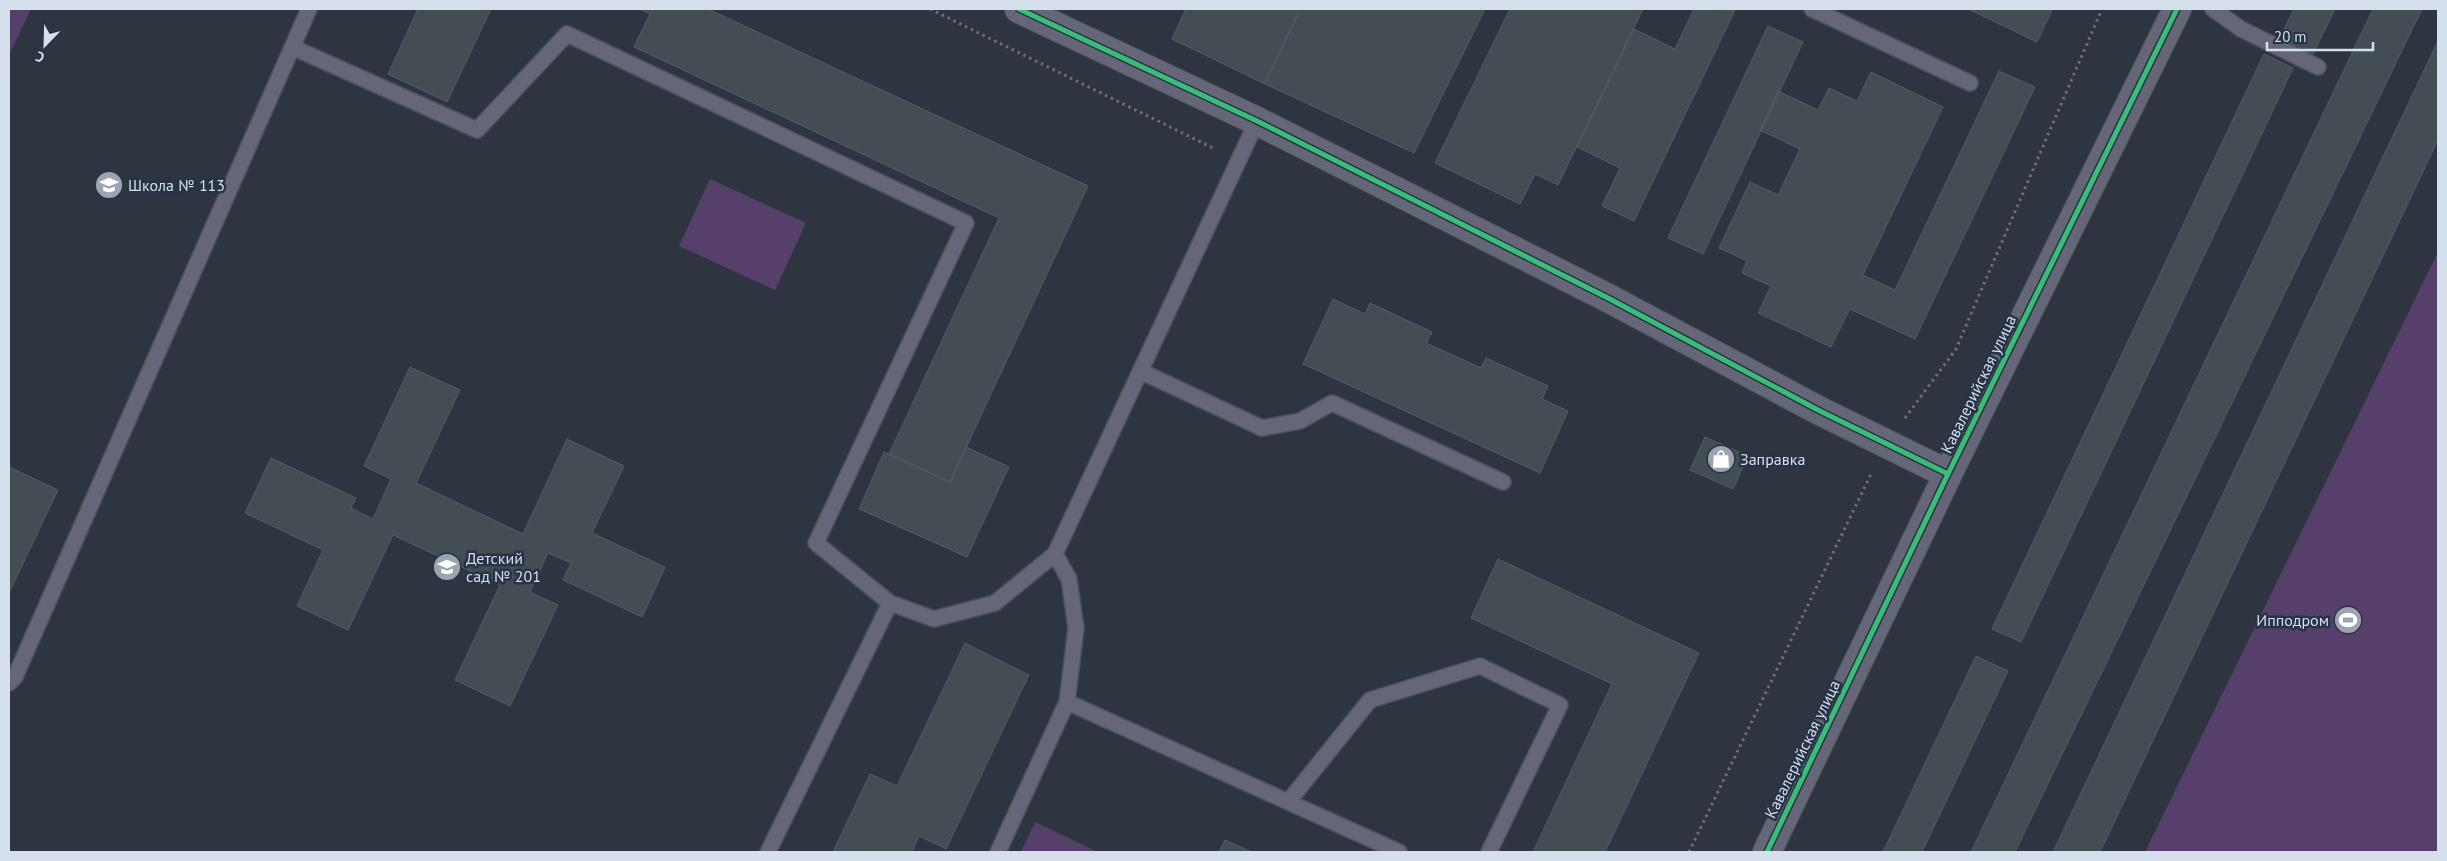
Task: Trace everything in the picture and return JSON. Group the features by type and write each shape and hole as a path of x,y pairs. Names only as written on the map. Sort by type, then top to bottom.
{"street":[{"path":"1019,9 1257,122 1608,298 1818,410 1948,474"},
{"name":"Кавалерийская улица","path":"1766,852 1948,474 2176,9"}],"lane":[{"path":"9,683 15,678 309,9"},
{"path":"1812,9 1970,83"},
{"path":"2213,9 2241,28 2318,67"},
{"path":"292,47 477,130 567,34 966,223 816,543 890,603 934,619 996,603 1055,554 1257,122"},
{"path":"1140,371 1262,428 1300,421 1332,403 1503,482"},
{"path":"998,852 1067,702 1076,628 1069,579 1055,554"},
{"path":"768,852 890,603"},
{"path":"1288,802 1370,700 1480,666 1560,705 1489,852"},
{"path":"1067,702 1399,852"}],"path":[{"path":"930,9 1238,161"},
{"path":"1689,852 1886,443 1956,349 2102,9"}],"shaded area":[{"path":"9,9 31,9 9,55"},
{"path":"710,179 806,223 775,290 679,246"},
{"name":"Ипподром","path":"2438,252 2438,852 2145,852"},
{"path":"1035,822 1098,852 1021,852"}],"building":[{"path":"418,9 491,9 447,102 388,74"},
{"path":"639,9 708,9 1088,186 950,482 889,454 999,218 634,47 650,14"},
{"path":"1186,9 1300,9 1265,84 1172,39"},
{"path":"1300,9 1485,9 1414,153 1265,84"},
{"path":"1510,9 1643,9 1558,185 1535,174 1520,204 1435,163"},
{"path":"1694,9 1735,10 1634,221 1602,206 1620,168 1577,147 1634,29 1675,49"},
{"path":"1968,9 2050,9 2052,10 2037,42"},
{"path":"2294,9 2335,9 2313,54 2280,38"},
{"path":"2373,9 2422,9 2015,852 1971,852"},
{"path":"1768,26 1803,42 1703,254 1668,238"},
{"path":"2438,41 2438,140 2100,852 2053,852"},
{"path":"2264,54 2293,68 2021,642 1992,629"},
{"path":"1999,71 2035,87 1915,339 1850,309 1831,347 1758,313 1771,286 1742,273 1747,261 1719,248 1750,182 1778,195 1800,149 1760,130 1778,91 1818,110 1829,88 1857,101 1871,72 1943,107 1863,275 1895,290"},
{"path":"1333,299 1365,314 1370,303 1432,332 1426,343 1481,368 1486,358 1548,386 1542,399 1568,411 1540,473 1303,364"},
{"path":"410,367 460,390 416,483 523,534 567,439 624,466 592,533 665,567 642,617 563,580 571,563 548,553 530,592 558,605 510,706 455,680 500,585 393,535 348,630 297,606 323,550 245,513 271,458 356,498 351,508 373,519 391,479 364,466"},
{"path":"1705,437 1748,456 1733,489 1690,470"},
{"path":"966,447 1009,467 967,557 859,509 884,452 950,482"},
{"path":"9,467 58,490 9,593"},
{"path":"1498,559 1699,653 1605,852 1533,852 1612,684 1471,618"},
{"path":"965,643 1029,675 946,849 919,836 912,852 833,852 870,774 897,786"},
{"path":"1976,656 2008,671 1922,852 1883,852"},
{"path":"1225,840 1252,852 1219,852"}],"cycle path":[{"path":"1019,9 1257,121 1608,298 1818,410 1948,474"},
{"path":"1767,852 1948,474 2177,9"}],"place":[{"name":"Школа № 113","path":"109,185"},
{"name":"Заправка","path":"1721,459"},
{"name":"Детский сад № 201","path":"447,567"},
{"name":"Ипподром","path":"2348,620"}]}
